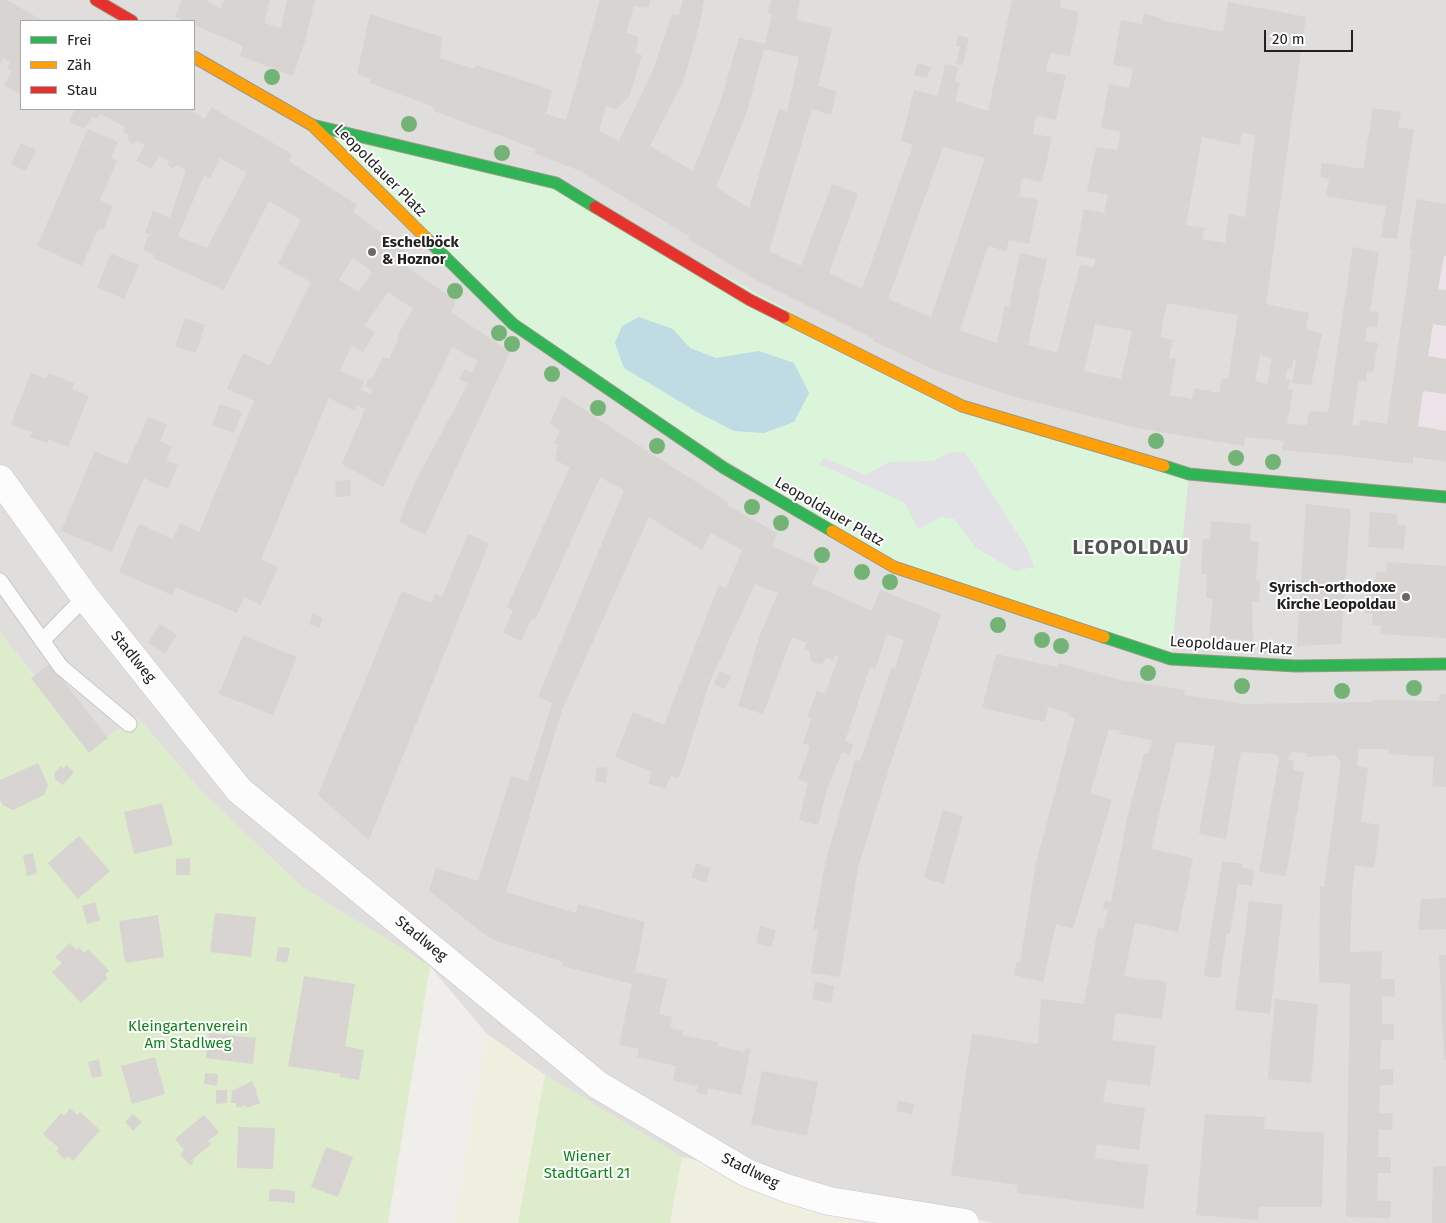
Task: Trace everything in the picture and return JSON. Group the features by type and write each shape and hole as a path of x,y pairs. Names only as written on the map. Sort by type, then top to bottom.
{"street":[{"path":"96,0 130,20"},
{"name":"Leopoldauer Platz","path":"195,58 312,125 513,324 724,468 894,567 1172,659 1295,666 1446,664"},
{"name":"Leopoldauer Platz","path":"312,125 556,183 750,300 962,406 1188,474 1446,497"},
{"name":"Stadlweg","path":"0,479 85,597 239,790 598,1085 747,1173 786,1188 829,1201 965,1223"}],"lane":[{"path":"0,581 61,667 129,724"},
{"path":"42,641 85,597"}],"shaded area":[{"path":"0,0 1446,0 1446,240 1413,456 1446,462 1446,1223 994,1223 682,1157 545,1075 487,1034 430,966 303,888 199,789 138,718 90,747 0,632"},
{"path":"1446,241 1446,462 1413,457"},
{"path":"965,452 1028,550 1034,567 1015,571 975,547 954,519 941,517 918,529 905,503 819,464 824,458 866,475 889,462 933,461 948,453"}],"green space":[{"path":"312,125 556,183 962,406 1189,474 1171,659 894,567 513,324"},
{"name":"Kleingartenverein Am Stadlweg","path":"0,632 90,747 138,718 199,789 303,888 430,966 388,1223 0,1223"},
{"path":"487,1034 545,1075 518,1223 454,1223"},
{"name":"Wiener StadtGartl 21","path":"545,1075 682,1157 670,1223 518,1223"},
{"path":"682,1157 758,1192 826,1216 860,1223 670,1223"}],"water":[{"path":"639,317 673,329 690,348 716,358 759,351 794,363 809,393 794,422 764,433 734,431 697,412 624,368 615,343 622,326"}],"building":[{"path":"0,0 7,0 41,20 20,20 20,94 4,85 12,71 7,68 10,62 3,58 0,64"},
{"path":"182,0 207,0 221,9 224,0 270,0 264,23 281,28 287,0 315,0 305,41 293,76 240,56 243,46 195,25 195,20 182,20 175,17"},
{"path":"600,0 650,0 648,8 634,6 626,33 639,37 635,53 642,55 629,97 616,109 606,106 599,131 619,141 653,70 672,14 679,16 683,0 704,0 700,23 683,82 650,146 693,171 721,100 739,38 765,44 772,15 768,14 771,0 800,0 796,20 832,28 818,86 837,91 831,115 812,109 769,251 801,266 832,184 858,194 829,273 862,289 913,145 901,141 914,90 938,96 945,64 958,67 955,82 960,82 955,101 988,111 1012,0 1061,0 1060,8 1079,12 1070,56 1050,53 1046,71 1066,75 1056,120 1036,116 1033,134 1052,137 1042,182 1022,178 1019,196 1038,200 1029,244 1009,240 1006,251 988,246 960,330 997,343 1005,306 1009,307 1020,253 1047,259 1028,345 1057,353 1080,265 1094,267 1096,259 1075,255 1084,209 1104,213 1108,195 1087,191 1096,147 1117,150 1121,132 1101,128 1109,84 1129,88 1133,69 1113,65 1121,20 1142,24 1144,14 1161,18 1160,20 1223,32 1228,2 1306,17 1266,304 1309,313 1306,329 1322,334 1311,385 1292,383 1296,361 1293,360 1292,369 1288,368 1285,379 1290,380 1288,389 1293,390 1287,424 1307,425 1309,411 1328,412 1353,247 1379,252 1370,311 1379,312 1377,327 1367,326 1365,341 1378,343 1373,372 1367,371 1366,381 1359,380 1352,425 1359,426 1360,420 1387,424 1412,250 1409,249 1417,199 1446,204 1446,256 1444,256 1438,289 1446,290 1446,326 1433,324 1428,356 1446,359 1446,394 1423,391 1418,426 1446,431 1446,462 1413,457 1413,464 1282,450 1284,441 1245,437 1244,446 1137,428 1012,396 942,373 873,341 874,339 756,280 688,239 689,236 580,171 534,153 536,149 434,111 434,107 370,83 371,79 357,74 370,14 442,37 440,58 474,69 476,65 552,90 546,114 566,120","holes":["764,49 799,57 787,112 779,109 749,208 716,187 746,114","1242,132 1255,135 1245,217 1229,214 1225,243 1202,239 1205,228 1186,225 1202,137 1240,145","943,147 985,158 931,317 888,299","1167,303 1238,315 1228,379 1222,378 1219,393 1194,388 1192,399 1170,395 1176,358 1169,358 1173,340 1160,337","1095,324 1132,331 1121,379 1084,371","1260,355 1272,358 1267,384 1255,381"]},
{"path":"958,35 969,38 963,65 956,64 960,47 956,46"},
{"path":"918,63 931,67 927,78 914,75"},
{"path":"211,107 292,154 289,161 357,205 353,212 413,257 406,266 456,301 451,312 510,352 425,535 399,522 416,480 468,384 459,379 465,369 472,373 478,361 452,347 383,487 342,464 365,409 357,405 355,411 329,398 261,559 278,567 261,605 244,597 237,613 176,587 172,595 119,572 139,524 173,539 180,523 199,532 254,401 227,389 243,353 270,365 311,282 278,264 301,220 269,201 224,290 153,258 154,255 143,250 149,234 145,233 153,211 170,218 186,170 176,165 174,169 167,165 169,161 159,156 151,169 136,161 145,145 136,140 134,144 127,140 129,135 123,132 125,127 101,114 97,118 92,117 84,128 69,122 75,110 191,110 205,119","holes":["220,158 247,173 207,248 178,236 204,175 210,179","353,257 372,272 359,292 339,280","388,292 413,309 398,334 398,340 389,359 383,357 373,377 369,379 365,386 373,390 371,394 361,390 364,381 340,371 352,345 363,352 375,332 364,326"]},
{"path":"1373,108 1401,112 1398,127 1414,130 1397,239 1381,237 1386,206 1326,196 1329,179 1320,177 1322,163 1363,169"},
{"path":"88,129 118,142 111,158 117,161 100,200 113,206 103,230 98,229 82,266 37,246"},
{"path":"21,143 36,150 26,171 11,164"},
{"path":"111,254 139,265 124,299 97,287"},
{"path":"185,318 205,325 196,353 175,346"},
{"path":"31,373 46,379 48,373 74,383 72,389 89,396 68,447 49,439 47,443 30,437 32,432 11,424"},
{"path":"562,395 728,502 727,505 777,533 772,546 819,567 812,584 872,611 880,590 941,614 888,771 858,868 840,977 811,973 818,930 813,929 826,860 855,760 860,761 892,667 895,668 904,640 887,634 875,669 870,667 845,741 853,745 849,755 842,752 827,789 818,825 799,820 808,783 798,780 810,746 803,743 812,718 807,717 817,691 825,694 839,656 835,655 833,660 827,658 822,664 814,663 810,658 810,651 804,649 807,643 792,637 763,714 738,706 761,632 778,593 755,584 710,681 678,778 671,776 665,789 648,783 652,772 615,757 633,712 664,725 719,585 726,589 742,550 711,533 702,550 649,517 562,710 506,892 576,913 578,904 645,922 635,972 667,979 659,1014 672,1017 670,1028 683,1031 683,1035 718,1042 717,1046 744,1052 745,1048 751,1049 741,1095 708,1088 707,1095 696,1092 698,1086 673,1081 676,1066 637,1057 639,1049 619,1045 632,984 562,966 563,962 491,939 429,891 436,868 478,881 511,776 528,781 552,703 538,697 624,490 600,477 535,620 532,618 521,641 503,633 513,610 507,607 570,467 555,460 558,445 554,444 560,431 550,424"},
{"path":"220,404 242,412 234,433 212,425"},
{"path":"148,417 167,425 160,441 172,447 166,460 178,465 168,489 144,478 112,552 61,531 95,451 127,465"},
{"path":"350,480 351,496 336,497 335,481"},
{"path":"1306,504 1351,509 1341,644 1297,646"},
{"path":"1370,512 1397,514 1397,525 1406,525 1404,549 1368,547"},
{"path":"1211,521 1251,524 1250,541 1259,542 1256,579 1260,580 1259,602 1252,601 1253,641 1209,637 1213,599 1206,598 1207,574 1201,574 1203,539 1210,539"},
{"path":"468,534 489,543 369,840 318,795 402,591 431,603 435,594 442,597"},
{"name":"Syrisch-orthodoxe Kirche Leopoldau","path":"1387,562 1446,566 1446,638 1381,634 1381,625 1372,625 1373,614 1365,613 1367,580 1375,581 1376,572 1386,572"},
{"path":"313,613 323,618 319,628 309,624"},
{"path":"159,624 177,635 165,654 148,643"},
{"path":"243,635 297,657 273,715 219,694"},
{"path":"996,654 1057,667 1059,663 1121,680 1185,690 1184,695 1246,704 1373,702 1373,700 1439,701 1440,694 1446,694 1446,787 1432,786 1434,757 1389,754 1389,749 1359,749 1357,766 1368,768 1361,822 1380,825 1374,868 1355,865 1350,952 1382,951 1381,979 1395,979 1395,997 1382,996 1382,1024 1394,1024 1394,1040 1381,1040 1380,1069 1393,1069 1393,1085 1380,1085 1379,1113 1393,1113 1392,1130 1379,1129 1378,1157 1391,1157 1391,1173 1378,1173 1377,1201 1391,1201 1390,1218 1346,1217 1350,984 1319,982 1320,887 1324,887 1341,762 1335,755 1306,757 1306,753 1293,752 1290,754 1288,760 1294,761 1293,770 1304,772 1286,876 1259,872 1279,759 1276,754 1241,752 1226,839 1199,834 1215,746 1176,742 1151,849 1193,858 1178,932 1135,923 1124,976 1167,982 1162,1019 1116,1013 1112,1040 1156,1046 1150,1086 1107,1080 1103,1102 1145,1108 1139,1150 1097,1144 1095,1158 1149,1165 1143,1209 1017,1193 1017,1185 951,1175 972,1034 1038,1044 1041,999 1084,1004 1098,928 1103,929 1108,909 1103,909 1105,900 1111,902 1127,819 1144,754 1149,752 1152,740 1120,734 1121,731 1109,729 1090,793 1112,800 1073,929 1056,924 1043,982 1014,975 1017,961 1020,962 1036,863 1075,718 1068,716 1069,713 1048,707 1045,722 982,708"},
{"path":"50,664 108,738 89,753 31,678"},
{"path":"720,671 731,676 725,689 714,684"},
{"path":"38,763 48,785 44,795 13,810 3,805 0,800 0,780"},
{"path":"66,765 74,772 63,785 56,780 54,774 61,766 63,769"},
{"path":"597,767 608,768 606,783 595,781"},
{"path":"162,803 173,845 134,854 124,812"},
{"path":"943,810 963,816 944,884 924,878"},
{"path":"79,836 110,871 78,899 48,863"},
{"path":"33,853 37,874 27,876 23,855"},
{"path":"190,858 190,875 176,875 176,859"},
{"path":"1222,861 1243,864 1243,868 1254,870 1252,886 1238,884 1230,934 1227,933 1220,978 1204,976"},
{"path":"696,863 711,868 706,882 691,878"},
{"path":"1446,898 1446,929 1418,930 1421,899"},
{"path":"1249,901 1283,905 1270,1014 1235,1010"},
{"path":"95,902 100,920 87,924 82,906"},
{"path":"215,913 256,917 251,957 210,952"},
{"path":"158,915 164,957 125,963 119,921"},
{"path":"760,926 776,930 771,947 756,943"},
{"path":"70,943 76,950 79,947 84,953 88,949 109,971 105,975 108,978 81,1003 52,972 62,963 55,957"},
{"path":"278,947 290,948 287,963 276,961"},
{"path":"1439,955 1446,955 1446,1060 1444,1060"},
{"path":"304,976 355,984 345,1046 364,1050 359,1080 340,1077 340,1074 288,1066"},
{"path":"815,982 834,986 831,1003 812,999"},
{"path":"1275,999 1318,1004 1311,1083 1268,1079"},
{"path":"209,1033 256,1038 253,1064 206,1058"},
{"path":"155,1057 165,1094 132,1104 121,1066"},
{"path":"99,1059 102,1076 92,1078 88,1062"},
{"path":"762,1071 818,1082 807,1136 751,1124"},
{"path":"205,1073 218,1074 217,1086 204,1084"},
{"path":"252,1081 260,1103 247,1108 246,1105 237,1108 236,1103 231,1103 232,1091"},
{"path":"216,1090 227,1090 227,1103 216,1104"},
{"path":"898,1101 914,1104 912,1114 896,1111"},
{"path":"70,1108 77,1115 80,1112 100,1130 73,1161 68,1156 65,1160 56,1151 59,1148 43,1134 61,1113 64,1116"},
{"path":"133,1114 142,1122 133,1131 125,1122"},
{"path":"1205,1114 1265,1117 1264,1129 1324,1133 1322,1207 1259,1207 1258,1220 1196,1215"},
{"path":"204,1115 219,1132 208,1141 211,1144 192,1160 194,1162 190,1165 180,1154 184,1150 175,1139"},
{"path":"238,1127 275,1128 273,1169 237,1168"},
{"path":"326,1147 353,1157 338,1197 311,1187"},
{"path":"1433,1166 1446,1166 1446,1223 1432,1223"},
{"path":"270,1189 295,1191 295,1203 269,1201"}],"traffic: fast":[{"path":"312,125 556,183 595,207"},
{"path":"429,241 513,324 724,468 832,531"},
{"path":"1164,466 1189,474 1446,497"},
{"path":"1104,637 1171,659 1295,666 1446,664"}],"traffic: slow":[{"path":"195,58 312,125 429,241"},
{"path":"784,317 962,406 1164,466"},
{"path":"832,531 894,567 1104,637"}],"traffic: jam":[{"path":"96,0 130,20"},
{"path":"595,207 750,300 784,317"}],"place":[{"name":"Eschelböck & Hoznor","path":"372,252"},
{"name":"Syrisch-orthodoxe Kirche Leopoldau","path":"1406,597"}],"district":[{"name":"LEOPOLDAU","path":"1131,548"}]}
